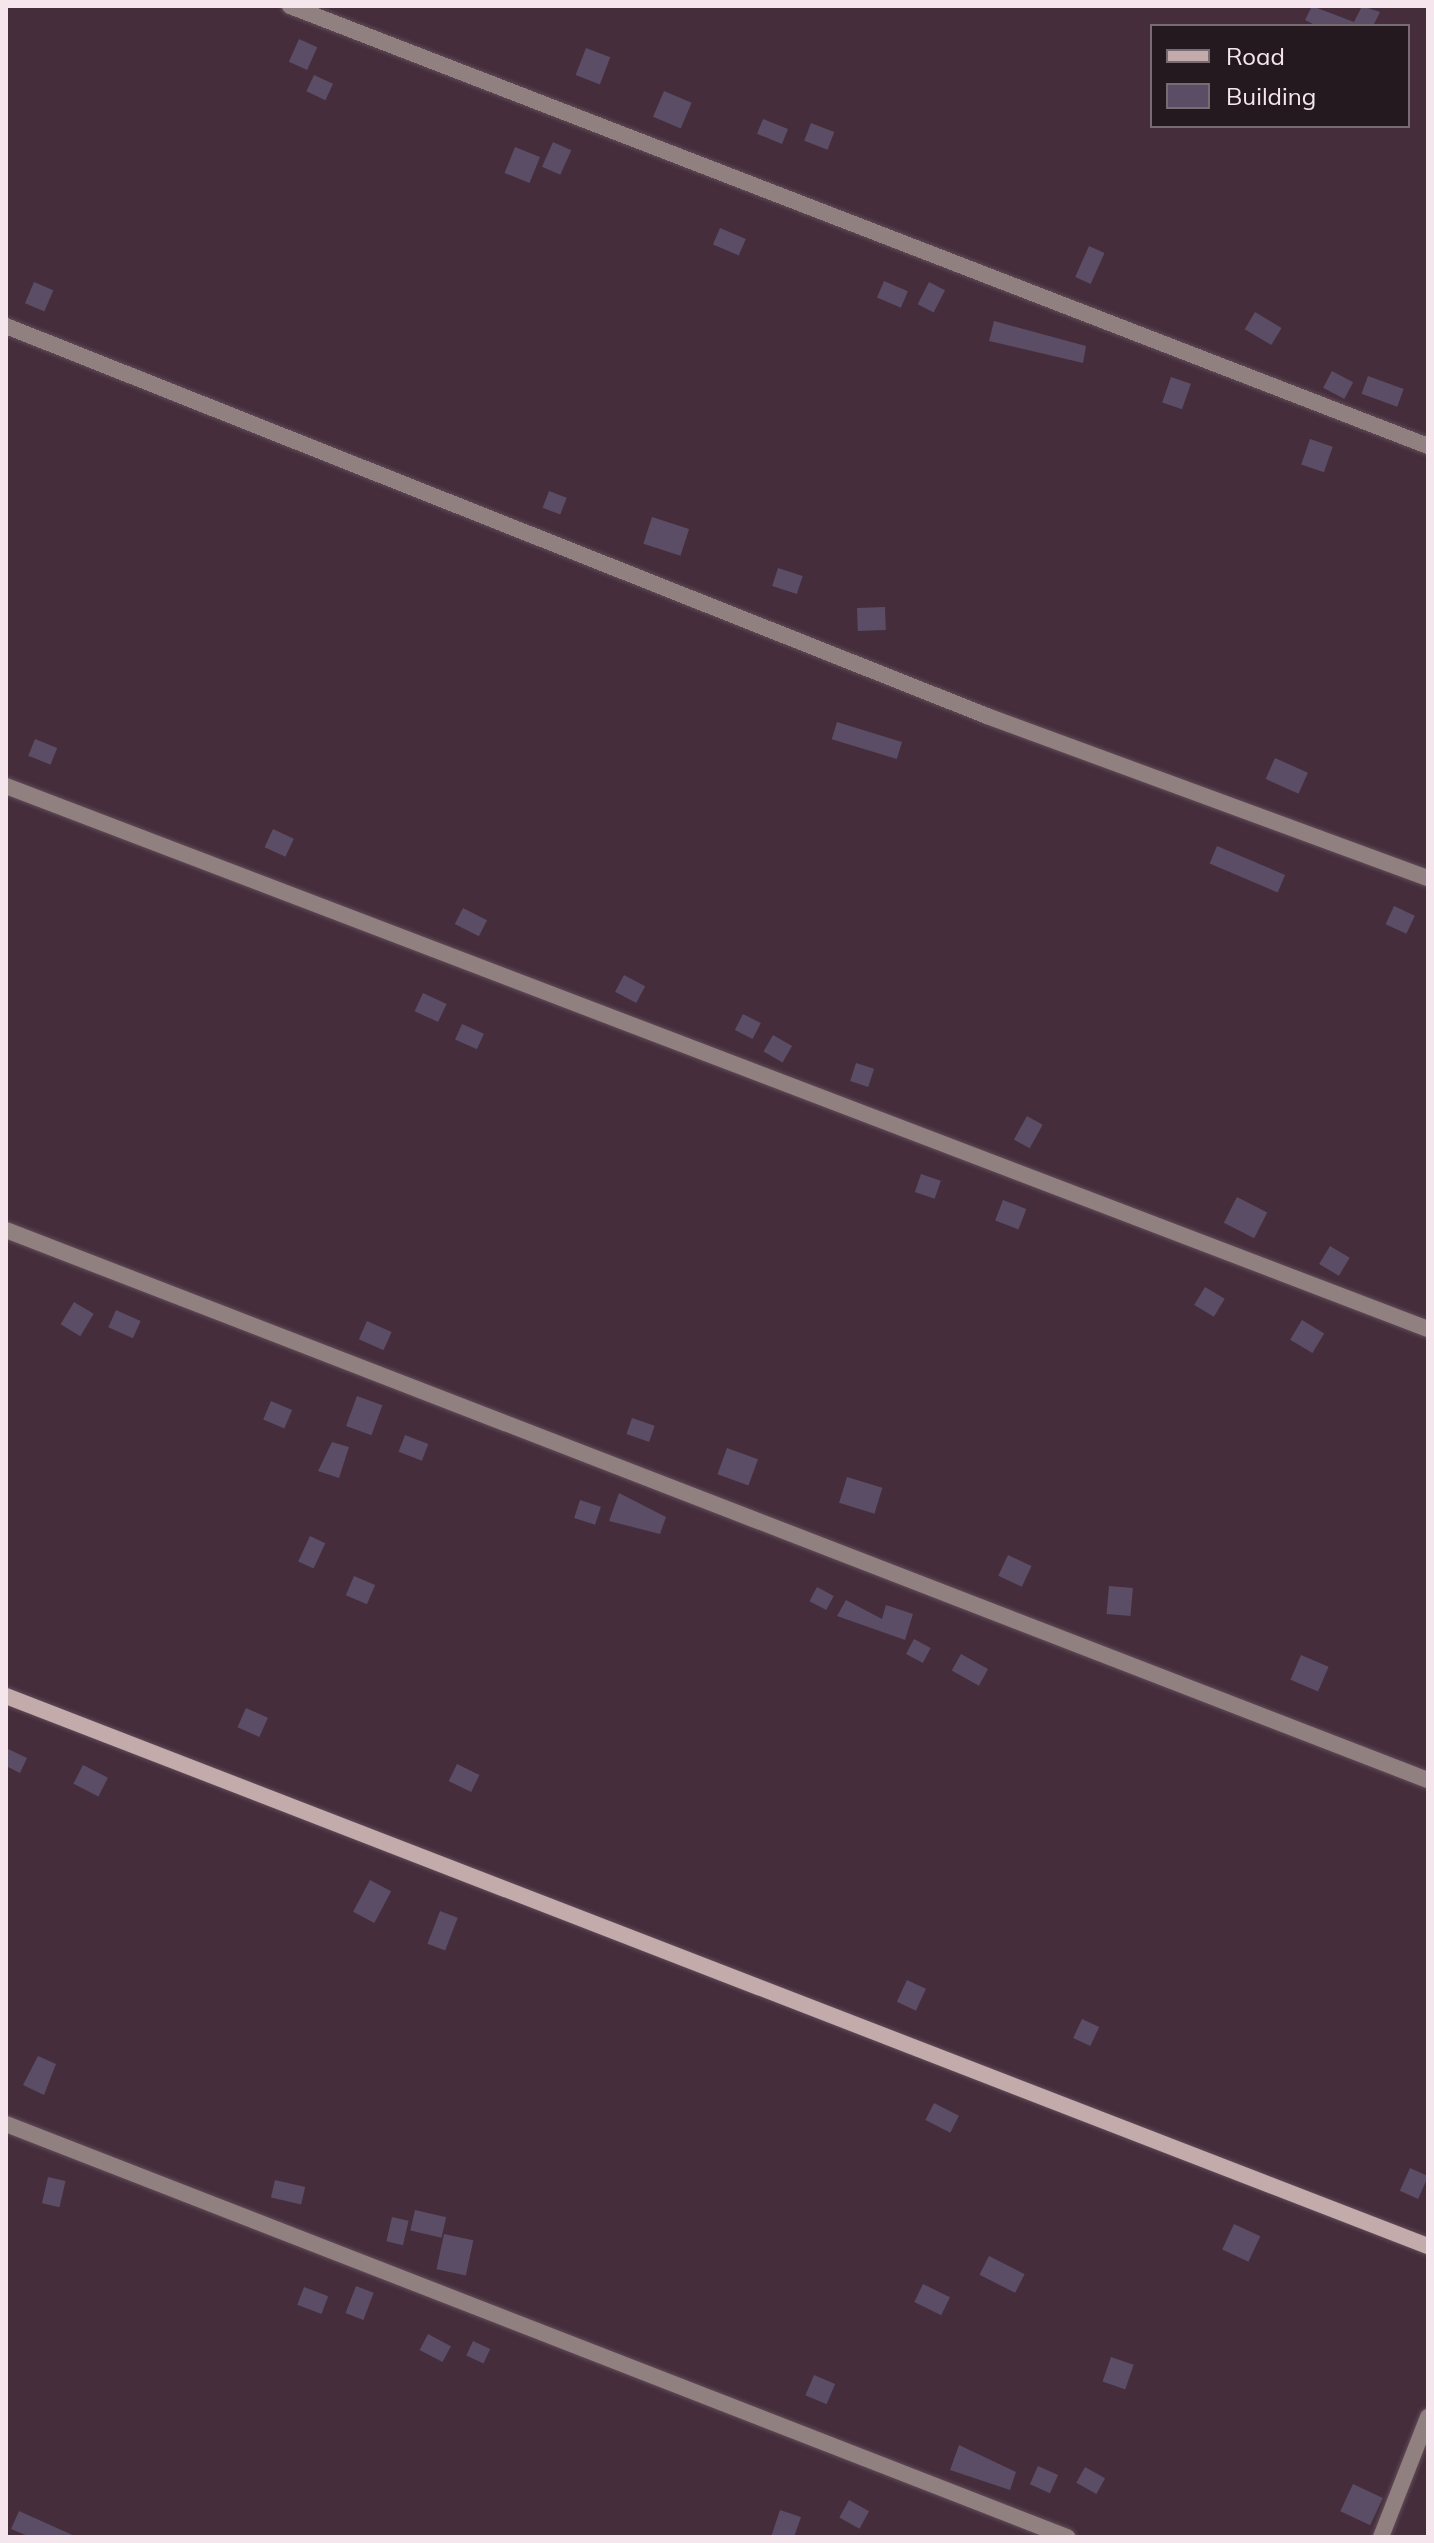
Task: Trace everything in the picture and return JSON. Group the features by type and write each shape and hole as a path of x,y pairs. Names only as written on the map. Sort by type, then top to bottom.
{"street":[{"path":"290,6 1428,446"},
{"path":"6,326 987,716 1428,878"},
{"path":"6,786 1428,1329"},
{"path":"6,1230 1428,1780"},
{"path":"6,1696 1428,2246"},
{"path":"6,2124 1067,2537"},
{"path":"1381,2537 1428,2417"}],"building":[{"path":"1312,6 1354,22 1362,6 1380,12 1374,24 1313,24 1305,20"},
{"path":"299,39 317,47 307,70 289,62"},
{"path":"586,48 610,57 600,84 576,75"},
{"path":"314,75 333,84 325,100 306,91"},
{"path":"664,91 692,103 681,128 653,117"},
{"path":"763,119 788,129 782,144 757,134"},
{"path":"811,123 834,132 828,150 804,141"},
{"path":"553,142 571,150 560,175 542,167"},
{"path":"515,147 540,157 530,183 505,173"},
{"path":"720,228 746,239 739,256 713,245"},
{"path":"1089,246 1105,253 1091,284 1075,277"},
{"path":"884,281 908,291 901,308 877,298"},
{"path":"34,282 53,290 44,311 25,303"},
{"path":"929,282 945,290 934,312 918,304"},
{"path":"1255,312 1282,328 1271,345 1245,329"},
{"path":"994,321 1086,346 1083,363 989,341"},
{"path":"1332,371 1353,382 1344,399 1323,388"},
{"path":"1368,376 1404,389 1397,407 1362,394"},
{"path":"1171,377 1191,384 1182,409 1162,403"},
{"path":"1310,439 1333,447 1324,472 1301,465"},
{"path":"549,491 567,498 560,515 543,508"},
{"path":"652,517 689,529 680,556 643,544"},
{"path":"778,568 803,576 797,594 772,586"},
{"path":"885,607 886,630 858,631 857,608"},
{"path":"837,722 902,742 897,759 832,739"},
{"path":"35,739 57,748 51,765 28,756"},
{"path":"1275,758 1308,773 1299,794 1266,779"},
{"path":"273,829 294,839 285,857 265,847"},
{"path":"1217,846 1285,875 1278,892 1210,863"},
{"path":"1394,906 1415,916 1406,934 1386,924"},
{"path":"463,908 487,920 479,936 455,924"},
{"path":"624,975 645,986 636,1003 615,992"},
{"path":"423,993 447,1004 438,1022 415,1011"},
{"path":"743,1014 761,1023 753,1039 735,1030"},
{"path":"462,1024 484,1034 477,1049 455,1040"},
{"path":"773,1035 792,1046 783,1062 764,1051"},
{"path":"856,1063 874,1069 868,1087 850,1081"},
{"path":"1027,1116 1043,1125 1030,1148 1014,1140"},
{"path":"921,1174 941,1181 935,1199 915,1192"},
{"path":"1237,1197 1267,1212 1254,1238 1224,1223"},
{"path":"1003,1200 1026,1209 1018,1229 995,1221"},
{"path":"1330,1246 1350,1258 1339,1276 1319,1264"},
{"path":"1205,1287 1225,1299 1214,1317 1194,1305"},
{"path":"74,1302 94,1314 80,1336 61,1324"},
{"path":"116,1310 141,1321 133,1338 108,1327"},
{"path":"1302,1320 1324,1333 1312,1353 1290,1340"},
{"path":"367,1321 392,1332 384,1350 359,1339"},
{"path":"357,1396 382,1405 371,1435 346,1426"},
{"path":"271,1401 292,1410 284,1428 263,1419"},
{"path":"632,1418 655,1426 649,1442 626,1434"},
{"path":"405,1435 428,1444 422,1461 399,1452"},
{"path":"332,1442 349,1447 339,1478 318,1471"},
{"path":"727,1448 758,1459 748,1486 717,1474"},
{"path":"847,1477 882,1488 874,1514 839,1503"},
{"path":"619,1493 666,1517 660,1534 609,1521"},
{"path":"580,1500 601,1507 595,1525 574,1518"},
{"path":"310,1536 325,1543 314,1569 298,1561"},
{"path":"1008,1555 1032,1566 1022,1587 998,1576"},
{"path":"354,1576 375,1585 367,1604 346,1595"},
{"path":"1109,1586 1133,1588 1130,1616 1107,1614"},
{"path":"817,1587 834,1596 826,1610 809,1601"},
{"path":"846,1600 882,1619 886,1605 913,1614 905,1640 837,1616"},
{"path":"914,1639 931,1648 923,1663 906,1654"},
{"path":"961,1654 988,1669 979,1686 952,1671"},
{"path":"1301,1655 1329,1667 1318,1692 1290,1680"},
{"path":"246,1708 268,1718 259,1737 237,1727"},
{"path":"6,1748 27,1758 20,1773 6,1766"},
{"path":"457,1764 479,1775 471,1792 449,1781"},
{"path":"83,1765 108,1778 98,1796 73,1784"},
{"path":"370,1880 391,1891 374,1923 353,1912"},
{"path":"440,1911 458,1918 445,1950 427,1944"},
{"path":"907,1980 926,1989 916,2011 897,2002"},
{"path":"1082,2019 1099,2027 1090,2046 1073,2038"},
{"path":"38,2056 56,2064 44,2095 23,2085"},
{"path":"934,2103 959,2116 950,2133 925,2120"},
{"path":"1410,2168 1428,2176 1418,2199 1400,2191"},
{"path":"48,2177 66,2181 59,2207 42,2203"},
{"path":"275,2180 305,2187 301,2205 271,2198"},
{"path":"415,2210 446,2217 441,2238 410,2230"},
{"path":"392,2217 409,2221 403,2245 386,2241"},
{"path":"1234,2224 1260,2236 1248,2262 1222,2249"},
{"path":"444,2234 473,2240 466,2275 437,2269"},
{"path":"989,2256 1025,2274 1015,2293 979,2275"},
{"path":"923,2284 950,2297 941,2315 914,2302"},
{"path":"356,2286 374,2293 363,2320 346,2313"},
{"path":"304,2287 328,2296 321,2314 297,2305"},
{"path":"428,2334 451,2346 443,2362 420,2350"},
{"path":"473,2341 490,2349 483,2364 466,2356"},
{"path":"1111,2357 1134,2365 1125,2389 1103,2382"},
{"path":"814,2375 835,2384 827,2404 805,2395"},
{"path":"959,2445 1016,2472 1010,2490 950,2470"},
{"path":"1038,2466 1058,2475 1050,2493 1030,2484"},
{"path":"1085,2467 1105,2478 1096,2494 1076,2483"},
{"path":"1353,2484 1383,2498 1370,2525 1340,2511"},
{"path":"849,2500 869,2511 859,2529 839,2517"},
{"path":"780,2510 801,2517 794,2537 771,2537"},
{"path":"19,2511 77,2537 30,2537 11,2529"}]}
